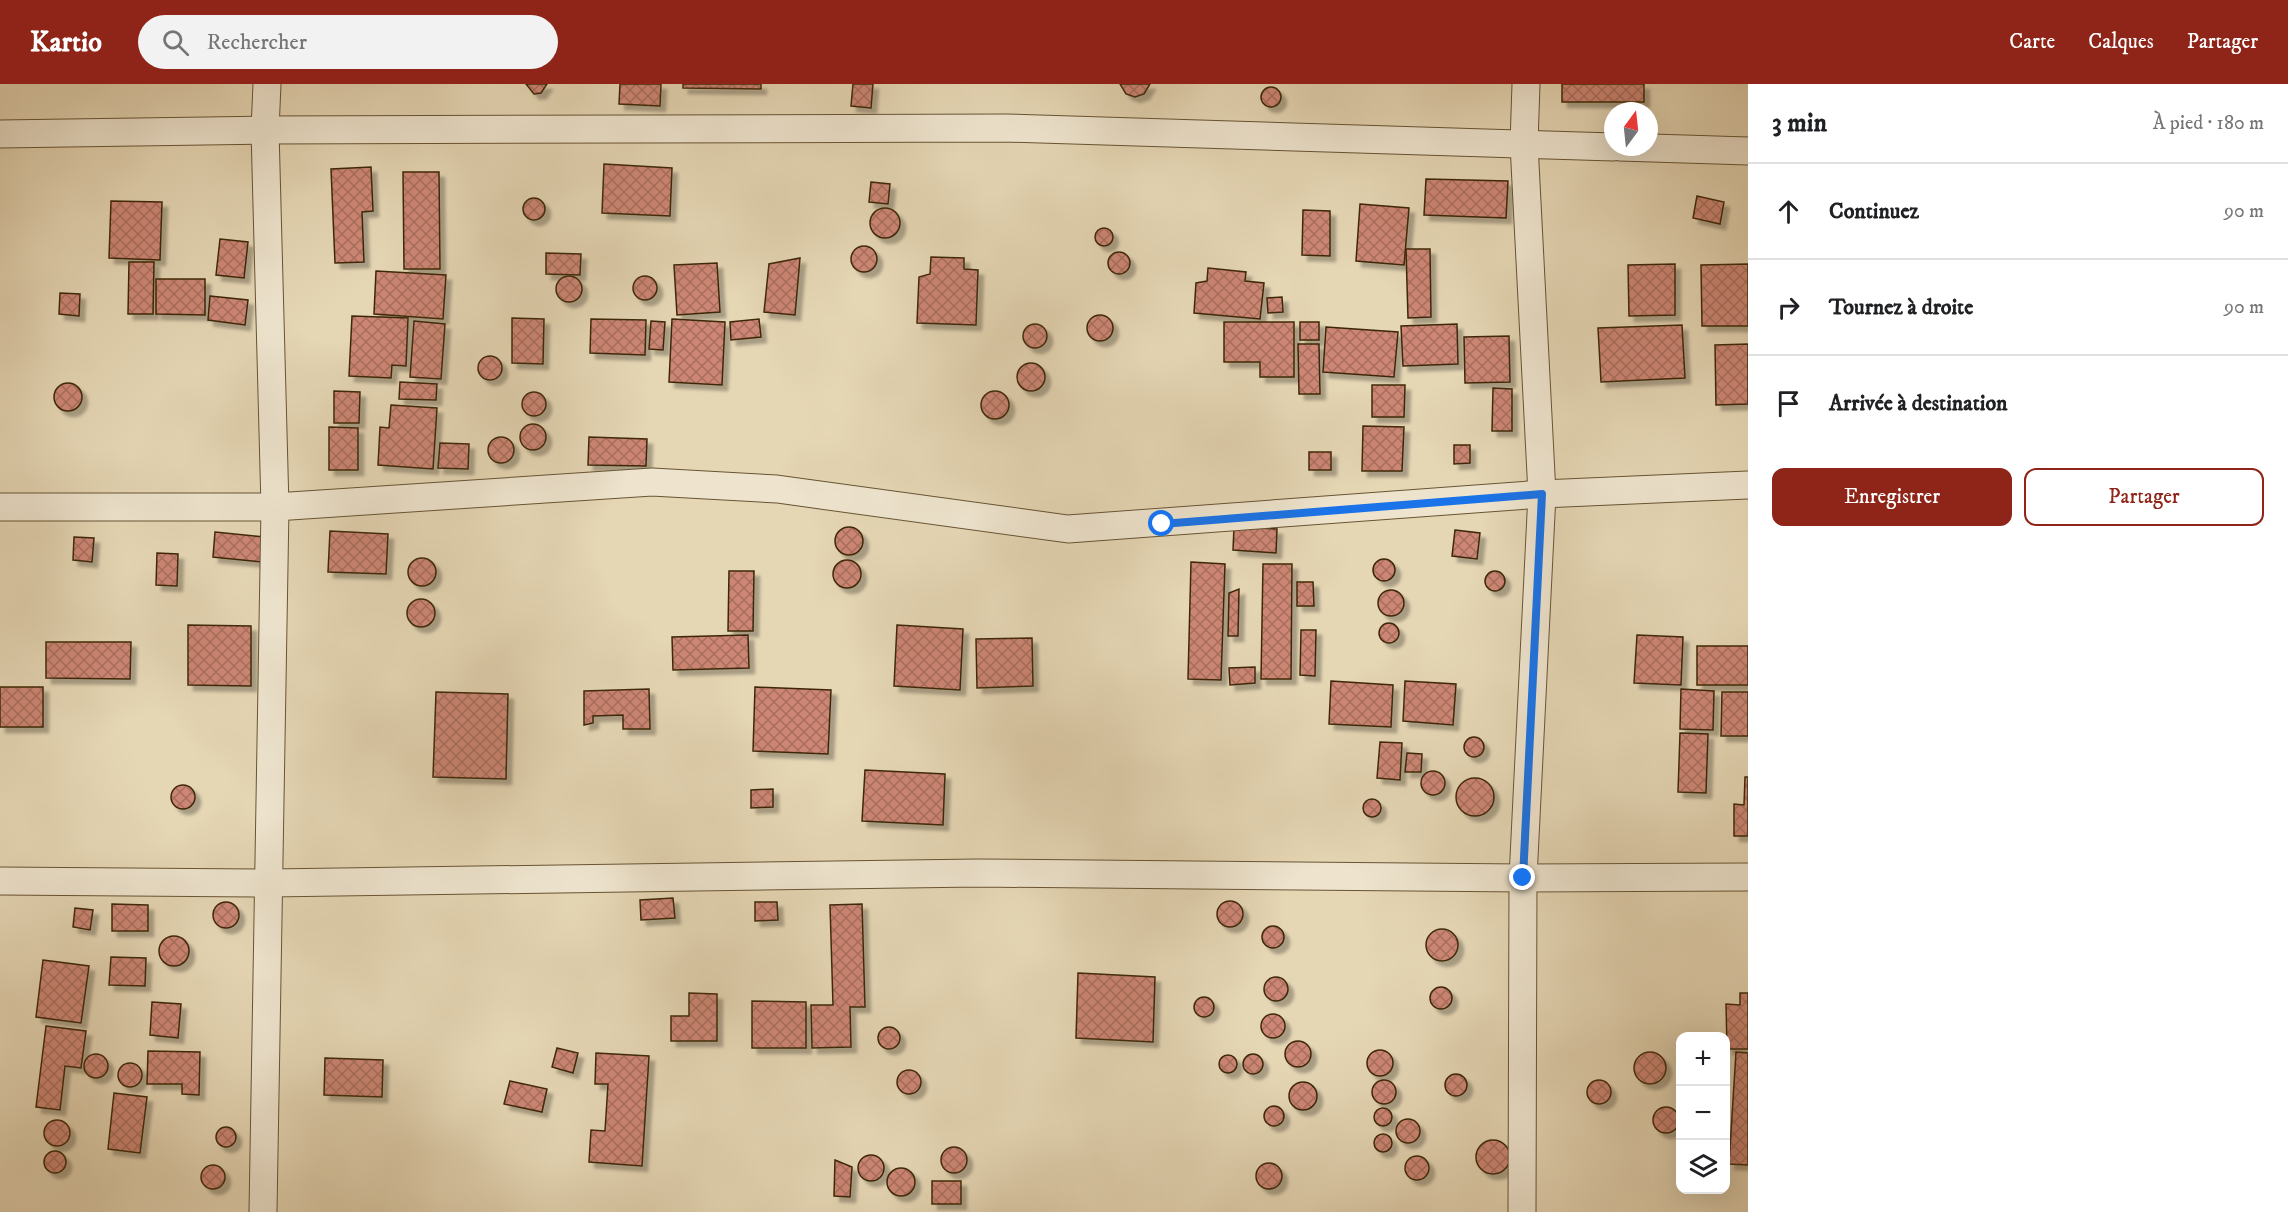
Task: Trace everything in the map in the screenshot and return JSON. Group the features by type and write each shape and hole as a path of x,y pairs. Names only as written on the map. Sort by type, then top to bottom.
{"street":[{"path":"263,1212 275,507 265,130 267,84"},
{"path":"1522,1212 1523,878 1542,494 1524,144 1526,84"},
{"path":"0,134 265,130 1006,128 1604,147"},
{"path":"1658,148 1748,151"},
{"path":"0,507 275,507 652,482 777,489 1068,529 1542,494 1748,485"},
{"path":"0,881 270,883 977,873 1523,878 1748,877"}],"building":[{"path":"526,84 547,84 541,93 534,94"},
{"path":"620,84 661,84 660,106 619,104"},
{"path":"683,84 761,84 761,89 683,88"},
{"path":"853,84 873,84 871,108 851,106"},
{"path":"1120,84 1150,84 1144,94 1135,97 1126,94"},
{"path":"1562,84 1644,84 1644,102 1562,102"},
{"path":"1271,87 1278,90 1281,97 1278,104 1271,107 1264,104 1261,97 1264,90"},
{"path":"604,164 672,168 670,216 602,213"},
{"path":"371,167 373,211 362,212 364,262 335,263 331,169"},
{"path":"403,172 439,172 440,269 404,269"},
{"path":"1426,179 1508,181 1506,218 1424,215"},
{"path":"871,182 890,184 888,204 869,202"},
{"path":"1697,196 1724,202 1720,224 1693,218"},
{"path":"534,198 542,201 545,209 542,217 534,220 526,217 523,209 526,201"},
{"path":"111,201 162,202 160,260 109,258"},
{"path":"1360,204 1409,208 1404,265 1356,261"},
{"path":"885,208 896,212 900,223 896,234 885,238 874,234 870,223 874,212"},
{"path":"1303,210 1330,211 1330,256 1302,255"},
{"path":"1104,228 1110,231 1113,237 1110,243 1104,246 1098,243 1095,237 1098,231"},
{"path":"220,239 248,242 244,278 216,275"},
{"path":"864,246 874,249 877,259 874,269 864,272 854,269 851,259 854,249"},
{"path":"1406,249 1430,249 1431,317 1408,318"},
{"path":"1119,252 1127,255 1130,263 1127,271 1119,274 1111,271 1108,263 1111,255"},
{"path":"546,253 581,254 580,275 546,274"},
{"path":"931,257 964,258 964,269 978,270 976,325 917,323 919,277 930,274"},
{"path":"800,258 795,315 764,312 769,264"},
{"path":"129,262 154,262 153,314 128,314"},
{"path":"717,263 720,312 677,315 674,265"},
{"path":"1675,264 1675,315 1629,316 1628,265"},
{"path":"1748,264 1748,326 1702,326 1701,265"},
{"path":"1208,268 1246,272 1245,281 1264,283 1260,319 1194,313 1196,283 1207,281"},
{"path":"376,271 446,275 443,319 374,314"},
{"path":"569,276 578,280 582,289 578,298 569,302 560,298 556,289 560,280"},
{"path":"645,276 653,280 657,288 653,296 645,300 637,296 633,288 637,280"},
{"path":"156,279 205,279 205,315 156,314"},
{"path":"60,293 80,294 79,316 59,314"},
{"path":"210,296 248,300 245,325 208,320"},
{"path":"1282,297 1283,312 1268,313 1267,298"},
{"path":"1100,315 1109,319 1113,328 1109,337 1100,341 1091,337 1087,328 1091,319"},
{"path":"352,316 408,318 406,366 392,365 391,378 349,376"},
{"path":"512,318 544,319 543,364 512,363"},
{"path":"591,319 646,320 645,355 590,353"},
{"path":"672,319 725,322 722,385 669,382"},
{"path":"759,319 761,337 731,340 730,322"},
{"path":"414,321 445,324 441,379 410,377"},
{"path":"651,321 665,322 663,350 649,349"},
{"path":"1224,322 1294,322 1294,377 1260,377 1260,362 1224,362"},
{"path":"1300,322 1319,322 1319,340 1300,340"},
{"path":"1035,324 1044,327 1047,336 1044,345 1035,348 1026,345 1023,336 1026,327"},
{"path":"1457,324 1458,364 1403,366 1401,326"},
{"path":"1682,325 1685,378 1601,382 1598,328"},
{"path":"1326,327 1398,332 1394,377 1323,372"},
{"path":"1509,336 1510,382 1465,383 1464,337"},
{"path":"1298,344 1319,344 1320,394 1299,394"},
{"path":"1748,344 1748,404 1716,405 1715,345"},
{"path":"490,356 495,357 501,363 501,373 495,379 490,380 485,379 479,373 478,368 479,363 485,357"},
{"path":"1031,363 1041,367 1045,377 1041,387 1031,391 1021,387 1017,377 1021,367"},
{"path":"400,382 437,384 436,400 399,399"},
{"path":"68,383 78,387 82,397 78,407 68,411 58,407 54,397 58,387"},
{"path":"1372,385 1405,385 1404,417 1372,417"},
{"path":"1493,388 1512,389 1512,431 1492,431"},
{"path":"334,391 360,392 359,423 334,423"},
{"path":"995,391 1005,395 1009,405 1005,415 995,419 985,415 981,405 985,395"},
{"path":"534,392 542,396 546,404 542,412 534,416 526,412 522,404 526,396"},
{"path":"391,405 437,408 433,469 378,465 380,427 389,428"},
{"path":"533,424 542,428 546,437 542,446 533,450 524,446 520,437 524,428"},
{"path":"1363,426 1404,427 1402,471 1362,471"},
{"path":"329,427 358,428 358,470 329,470"},
{"path":"501,437 510,441 514,450 510,459 501,463 492,459 488,450 492,441"},
{"path":"589,437 647,439 646,466 588,465"},
{"path":"440,443 469,444 468,469 438,468"},
{"path":"1454,445 1470,445 1470,463 1454,464"},
{"path":"1309,452 1331,452 1331,470 1309,470"},
{"path":"849,527 859,531 863,541 859,551 849,555 839,551 835,541 839,531"},
{"path":"1234,527 1277,529 1276,553 1233,550"},
{"path":"1455,530 1480,533 1477,559 1452,556"},
{"path":"330,531 388,534 386,574 328,572"},
{"path":"215,532 264,537 262,562 213,557"},
{"path":"74,537 94,538 92,562 73,560"},
{"path":"157,553 178,554 177,586 156,585"},
{"path":"422,558 432,562 436,572 432,582 422,586 412,582 408,572 412,562"},
{"path":"1384,559 1392,562 1395,570 1392,578 1384,581 1376,578 1373,570 1376,562"},
{"path":"847,560 857,564 861,574 857,584 847,588 837,584 833,574 837,564"},
{"path":"1191,562 1225,564 1221,680 1188,679"},
{"path":"1263,564 1292,564 1291,679 1261,679"},
{"path":"729,571 754,571 753,631 728,631"},
{"path":"1491,571 1499,571 1505,577 1505,585 1499,591 1491,591 1485,585 1485,577"},
{"path":"1297,582 1313,582 1314,606 1297,606"},
{"path":"1239,589 1238,636 1228,636 1229,593"},
{"path":"1391,590 1400,594 1404,603 1400,612 1391,616 1382,612 1378,603 1382,594"},
{"path":"421,599 431,603 435,613 431,623 421,627 411,623 407,613 411,603"},
{"path":"1389,623 1396,626 1399,633 1396,640 1389,643 1382,640 1379,633 1382,626"},
{"path":"188,625 251,626 251,686 188,685"},
{"path":"897,625 963,629 960,690 894,686"},
{"path":"1301,630 1316,630 1315,676 1300,675"},
{"path":"748,635 749,668 673,670 672,637"},
{"path":"1637,635 1683,637 1681,685 1634,683"},
{"path":"1032,638 1033,686 977,688 976,639"},
{"path":"46,642 131,642 130,679 46,678"},
{"path":"1697,646 1748,646 1748,685 1697,685"},
{"path":"1255,667 1255,683 1230,685 1229,668"},
{"path":"1331,681 1393,685 1391,727 1329,724"},
{"path":"1405,681 1456,684 1453,725 1403,721"},
{"path":"0,687 43,687 43,727 0,727"},
{"path":"755,687 831,690 828,754 753,751"},
{"path":"649,689 650,729 623,729 623,715 593,716 593,723 584,725 584,691"},
{"path":"1681,689 1714,691 1713,730 1680,729"},
{"path":"436,692 508,694 506,779 433,777"},
{"path":"1722,692 1748,692 1748,736 1721,736"},
{"path":"1680,733 1708,734 1706,793 1678,792"},
{"path":"1470,737 1478,737 1484,743 1484,751 1478,757 1470,757 1464,751 1464,743"},
{"path":"1380,742 1402,743 1400,780 1377,778"},
{"path":"1407,753 1422,754 1421,772 1405,772"},
{"path":"865,770 945,774 943,825 862,821"},
{"path":"1433,771 1442,774 1445,783 1442,792 1433,795 1424,792 1421,783 1424,774"},
{"path":"1745,777 1748,777 1748,836 1734,836 1734,804 1744,805"},
{"path":"1475,778 1489,783 1494,797 1489,811 1475,816 1461,811 1456,797 1461,783"},
{"path":"183,785 192,788 195,797 192,806 183,809 174,806 171,797 174,788"},
{"path":"773,789 773,807 751,808 751,790"},
{"path":"1368,799 1376,799 1381,804 1379,815 1368,817 1363,812 1363,804"},
{"path":"673,898 675,918 641,920 640,900"},
{"path":"1230,901 1239,905 1243,914 1239,923 1230,927 1221,923 1217,914 1221,905"},
{"path":"226,902 235,906 239,915 235,924 226,928 217,924 213,915 217,906"},
{"path":"755,902 777,902 778,920 755,921"},
{"path":"112,904 148,905 148,931 112,931"},
{"path":"862,904 865,1007 850,1007 851,1047 812,1048 811,1005 833,1005 830,905"},
{"path":"75,908 93,910 90,930 73,927"},
{"path":"1273,926 1281,929 1284,937 1281,945 1273,948 1265,945 1262,937 1265,929"},
{"path":"1442,929 1453,934 1458,945 1453,956 1442,961 1431,956 1426,945 1431,934"},
{"path":"174,936 185,940 189,951 185,962 174,966 163,962 159,951 163,940"},
{"path":"111,957 146,958 145,986 109,985"},
{"path":"43,960 89,966 81,1023 36,1017"},
{"path":"1078,973 1155,977 1153,1042 1076,1038"},
{"path":"1276,977 1285,980 1288,989 1285,998 1276,1001 1267,998 1264,989 1267,980"},
{"path":"1441,987 1449,990 1452,998 1449,1006 1441,1009 1433,1006 1430,998 1433,990"},
{"path":"689,993 717,994 717,1041 671,1041 671,1016 689,1016"},
{"path":"1740,993 1748,993 1748,1049 1730,1049 1730,1032 1727,1032 1726,1004 1740,1005"},
{"path":"1204,997 1211,1000 1214,1007 1211,1014 1204,1017 1197,1014 1194,1007 1197,1000"},
{"path":"752,1001 806,1002 806,1048 752,1048"},
{"path":"152,1002 181,1004 178,1038 150,1035"},
{"path":"1273,1014 1282,1017 1285,1026 1282,1035 1273,1038 1264,1035 1261,1026 1264,1017"},
{"path":"46,1026 86,1031 81,1068 65,1066 60,1110 36,1107"},
{"path":"889,1027 897,1030 900,1038 897,1046 889,1049 881,1046 878,1038 881,1030"},
{"path":"1298,1041 1307,1045 1311,1054 1307,1063 1298,1067 1289,1063 1285,1054 1289,1045"},
{"path":"557,1048 578,1053 573,1073 552,1067"},
{"path":"1380,1050 1389,1054 1393,1063 1389,1072 1380,1076 1371,1072 1367,1063 1371,1054"},
{"path":"148,1051 200,1052 199,1095 182,1094 182,1084 147,1084"},
{"path":"1650,1052 1661,1057 1666,1068 1661,1079 1650,1084 1639,1079 1634,1068 1639,1057"},
{"path":"1736,1052 1748,1053 1748,1165 1730,1164"},
{"path":"596,1053 649,1056 642,1166 589,1162 591,1130 605,1131 608,1084 595,1084"},
{"path":"96,1054 101,1055 107,1061 107,1071 101,1077 96,1078 91,1077 85,1071 84,1066 85,1061 91,1055"},
{"path":"1249,1054 1257,1054 1263,1060 1263,1068 1257,1074 1249,1074 1243,1068 1243,1060"},
{"path":"1228,1055 1234,1058 1237,1064 1234,1070 1228,1073 1222,1070 1219,1064 1222,1058"},
{"path":"325,1058 383,1060 382,1097 324,1095"},
{"path":"130,1063 138,1067 142,1075 138,1083 130,1087 122,1083 118,1075 122,1067"},
{"path":"909,1070 918,1073 921,1082 918,1091 909,1094 900,1091 897,1082 900,1073"},
{"path":"1456,1074 1464,1077 1467,1085 1464,1093 1456,1096 1448,1093 1445,1085 1448,1077"},
{"path":"1384,1080 1392,1084 1396,1092 1392,1100 1384,1104 1376,1100 1372,1092 1376,1084"},
{"path":"1599,1080 1608,1083 1611,1092 1608,1101 1599,1104 1590,1101 1587,1092 1590,1083"},
{"path":"510,1081 547,1089 542,1112 504,1104"},
{"path":"1303,1082 1313,1086 1317,1096 1313,1106 1303,1110 1293,1106 1289,1096 1293,1086"},
{"path":"114,1093 147,1097 140,1153 108,1149"},
{"path":"1270,1106 1278,1106 1284,1112 1284,1120 1278,1126 1270,1126 1264,1120 1264,1112"},
{"path":"1666,1107 1675,1111 1675,1129 1666,1133 1657,1129 1653,1120 1657,1111"},
{"path":"1379,1108 1387,1108 1392,1113 1390,1124 1379,1126 1374,1121 1374,1113"},
{"path":"1408,1119 1416,1123 1420,1131 1416,1139 1408,1143 1400,1139 1396,1131 1400,1123"},
{"path":"57,1120 66,1124 70,1133 66,1142 57,1146 48,1142 44,1133 48,1124"},
{"path":"226,1127 233,1130 236,1137 233,1144 226,1147 219,1144 216,1137 219,1130"},
{"path":"1383,1134 1389,1137 1392,1143 1389,1149 1383,1152 1377,1149 1374,1143 1377,1137"},
{"path":"1493,1140 1505,1145 1510,1157 1505,1169 1493,1174 1481,1169 1476,1157 1481,1145"},
{"path":"954,1147 963,1151 967,1160 963,1169 954,1173 945,1169 941,1160 945,1151"},
{"path":"55,1151 65,1158 66,1162 59,1172 55,1173 45,1166 44,1162 51,1152"},
{"path":"871,1155 880,1159 884,1168 880,1177 871,1181 862,1177 858,1168 862,1159"},
{"path":"1417,1156 1422,1157 1428,1163 1428,1173 1422,1179 1417,1180 1412,1179 1406,1173 1405,1168 1406,1163 1412,1157"},
{"path":"835,1160 852,1167 850,1197 834,1196"},
{"path":"1269,1163 1278,1167 1282,1176 1278,1185 1269,1189 1260,1185 1256,1176 1260,1167"},
{"path":"213,1165 221,1169 225,1177 221,1185 213,1189 205,1185 201,1177 205,1169"},
{"path":"901,1168 911,1172 915,1182 911,1192 901,1196 891,1192 887,1182 891,1172"},
{"path":"932,1181 961,1181 961,1204 932,1204"}],"route":[{"path":"1162,524 1542,494 1523,878"}]}
